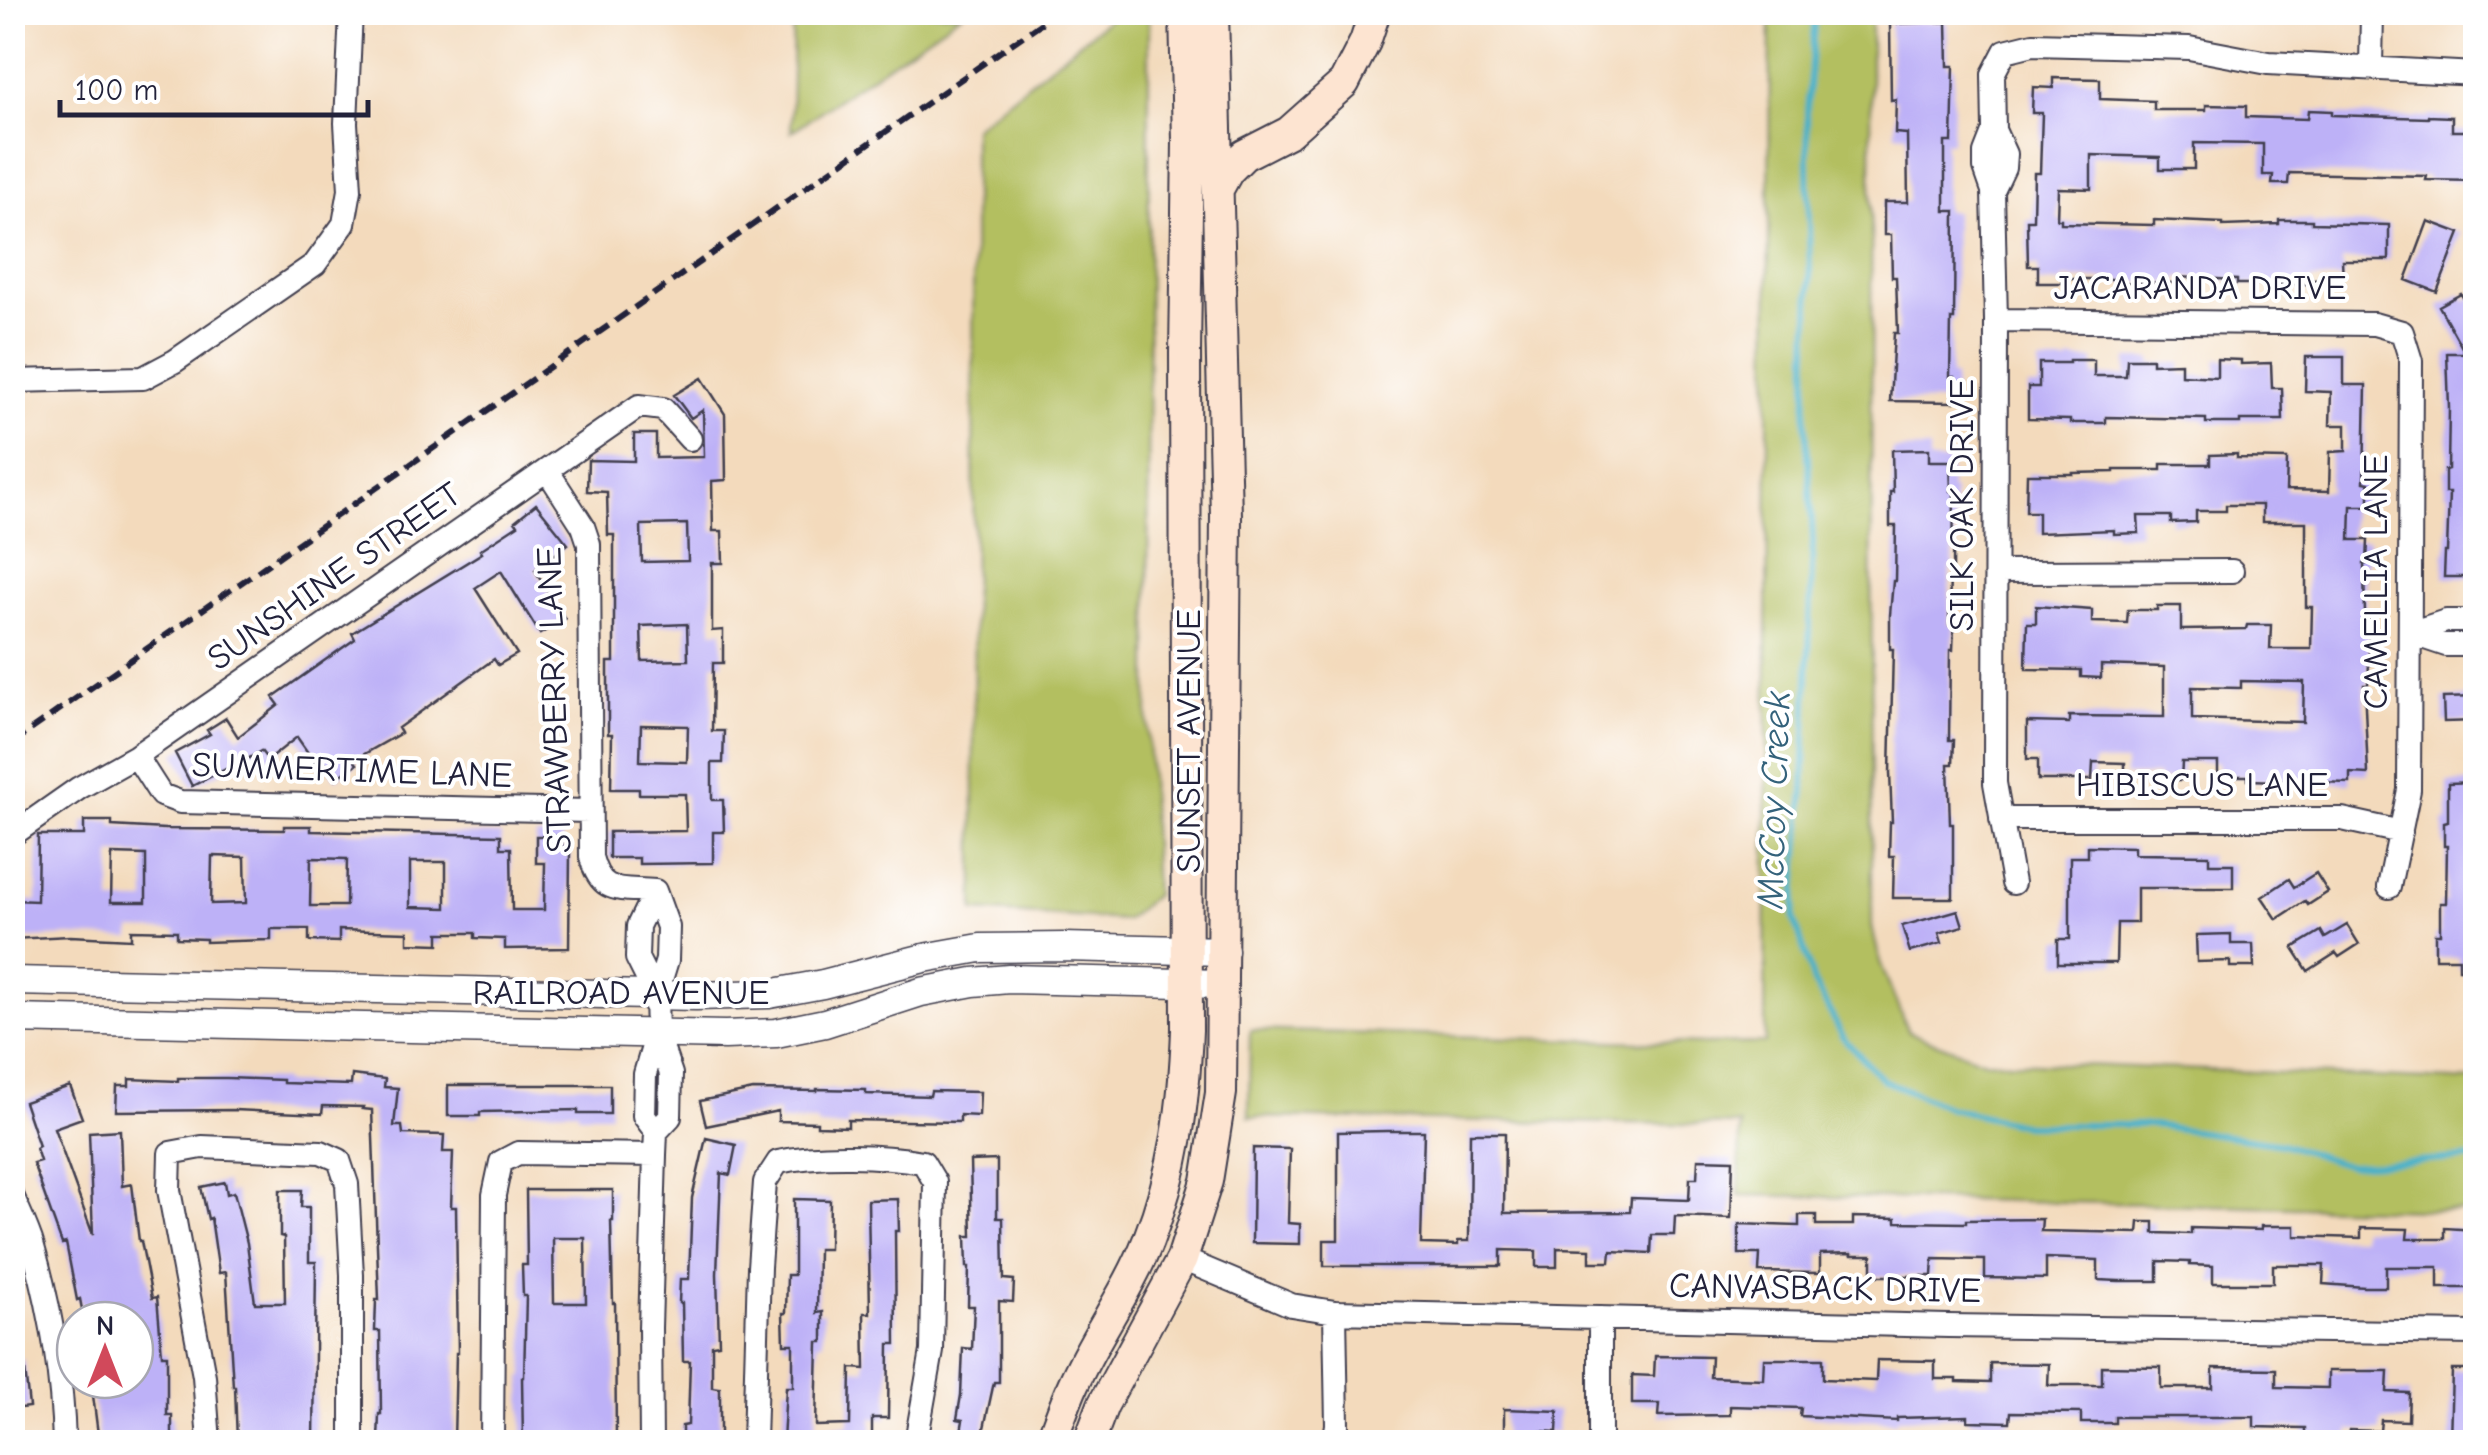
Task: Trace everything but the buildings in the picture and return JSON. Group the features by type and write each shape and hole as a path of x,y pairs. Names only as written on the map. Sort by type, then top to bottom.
{"main road":[{"name":"SUNSET AVENUE","path":"1090,1442 1103,1405 1182,1260 1207,1180 1221,1093 1226,516 1218,189 1202,142 1186,12"},
{"name":"SUNSET AVENUE","path":"1051,1442 1073,1384 1148,1242 1171,1172 1185,1088 1185,353 1213,12"},
{"path":"1218,189 1244,155 1289,132 1344,83 1375,12"},
{"path":"1202,142 1245,144 1269,140"}],"street":[{"path":"12,382 143,378 175,361 315,264 344,224 350,190 346,122 351,12"},
{"path":"2371,67 2372,12"},
{"name":"SILK OAK DRIVE","path":"2014,882 1994,783 1994,191 2004,168 2005,154 1994,130 1993,74 2006,50 2033,44 2189,48 2268,63 2474,72"},
{"name":"JACARANDA DRIVE","path":"1996,320 2374,324 2402,332"},
{"name":"CAMELLIA LANE","path":"2390,887 2409,790 2411,361 2402,332"},
{"name":"SUNSHINE STREET","path":"12,835 79,788 136,756 639,406 663,408 690,439"},
{"name":"STRAWBERRY LANE","path":"547,470 583,526 589,544 590,856 595,874 612,888 654,891 668,927 667,960 656,996 657,1033 644,1074 644,1116 656,1143 651,1442"},
{"path":"1996,572 2232,571"},
{"path":"2410,632 2446,621 2476,621"},
{"path":"2410,632 2446,644 2476,645"},
{"name":"SUMMERTIME LANE","path":"136,756 160,794 180,802 589,811"},
{"name":"HIBISCUS LANE","path":"2001,818 2342,818 2400,832"},
{"name":"RAILROAD AVENUE","path":"12,981 656,996 770,994 980,948 1224,952"},
{"name":"RAILROAD AVENUE","path":"12,1019 725,1035 776,1033 825,1023 921,992 973,982 1009,979 1223,984"},
{"path":"492,1442 494,1195 501,1162 518,1152 656,1143"},
{"path":"209,1442 204,1376 169,1190 170,1153 202,1148 321,1152 340,1160 347,1184 352,1276 352,1442"},
{"path":"754,1442 765,1182 778,1162 798,1158 896,1158 923,1162 935,1182 932,1350 916,1442"},
{"path":"12,1196 32,1244 54,1336 64,1442"},
{"name":"CANVASBACK DRIVE","path":"1182,1260 1292,1305 1335,1312 2476,1334"},
{"path":"1334,1442 1335,1312"},
{"path":"1600,1318 1600,1442"}],"green space":[{"path":"793,12 962,13 791,132"},
{"path":"1116,13 1149,13 1148,732 1155,895 1126,920 974,911 973,128"},
{"path":"1770,13 1871,13 1872,926 1880,962 1908,1032 1985,1061 2475,1081 2475,1211 1739,1195 1740,1125 1249,1117 1250,1030 1765,1043"}],"waterway":[{"name":"McCoy Creek","path":"1815,12 1807,112 1810,278 1806,425 1813,539 1804,788 1794,917 1814,983 1845,1040 1883,1080 1950,1108 2025,1125 2153,1125 2282,1144 2350,1166 2476,1158"}],"railway":[{"path":"12,743 1057,12"}]}
